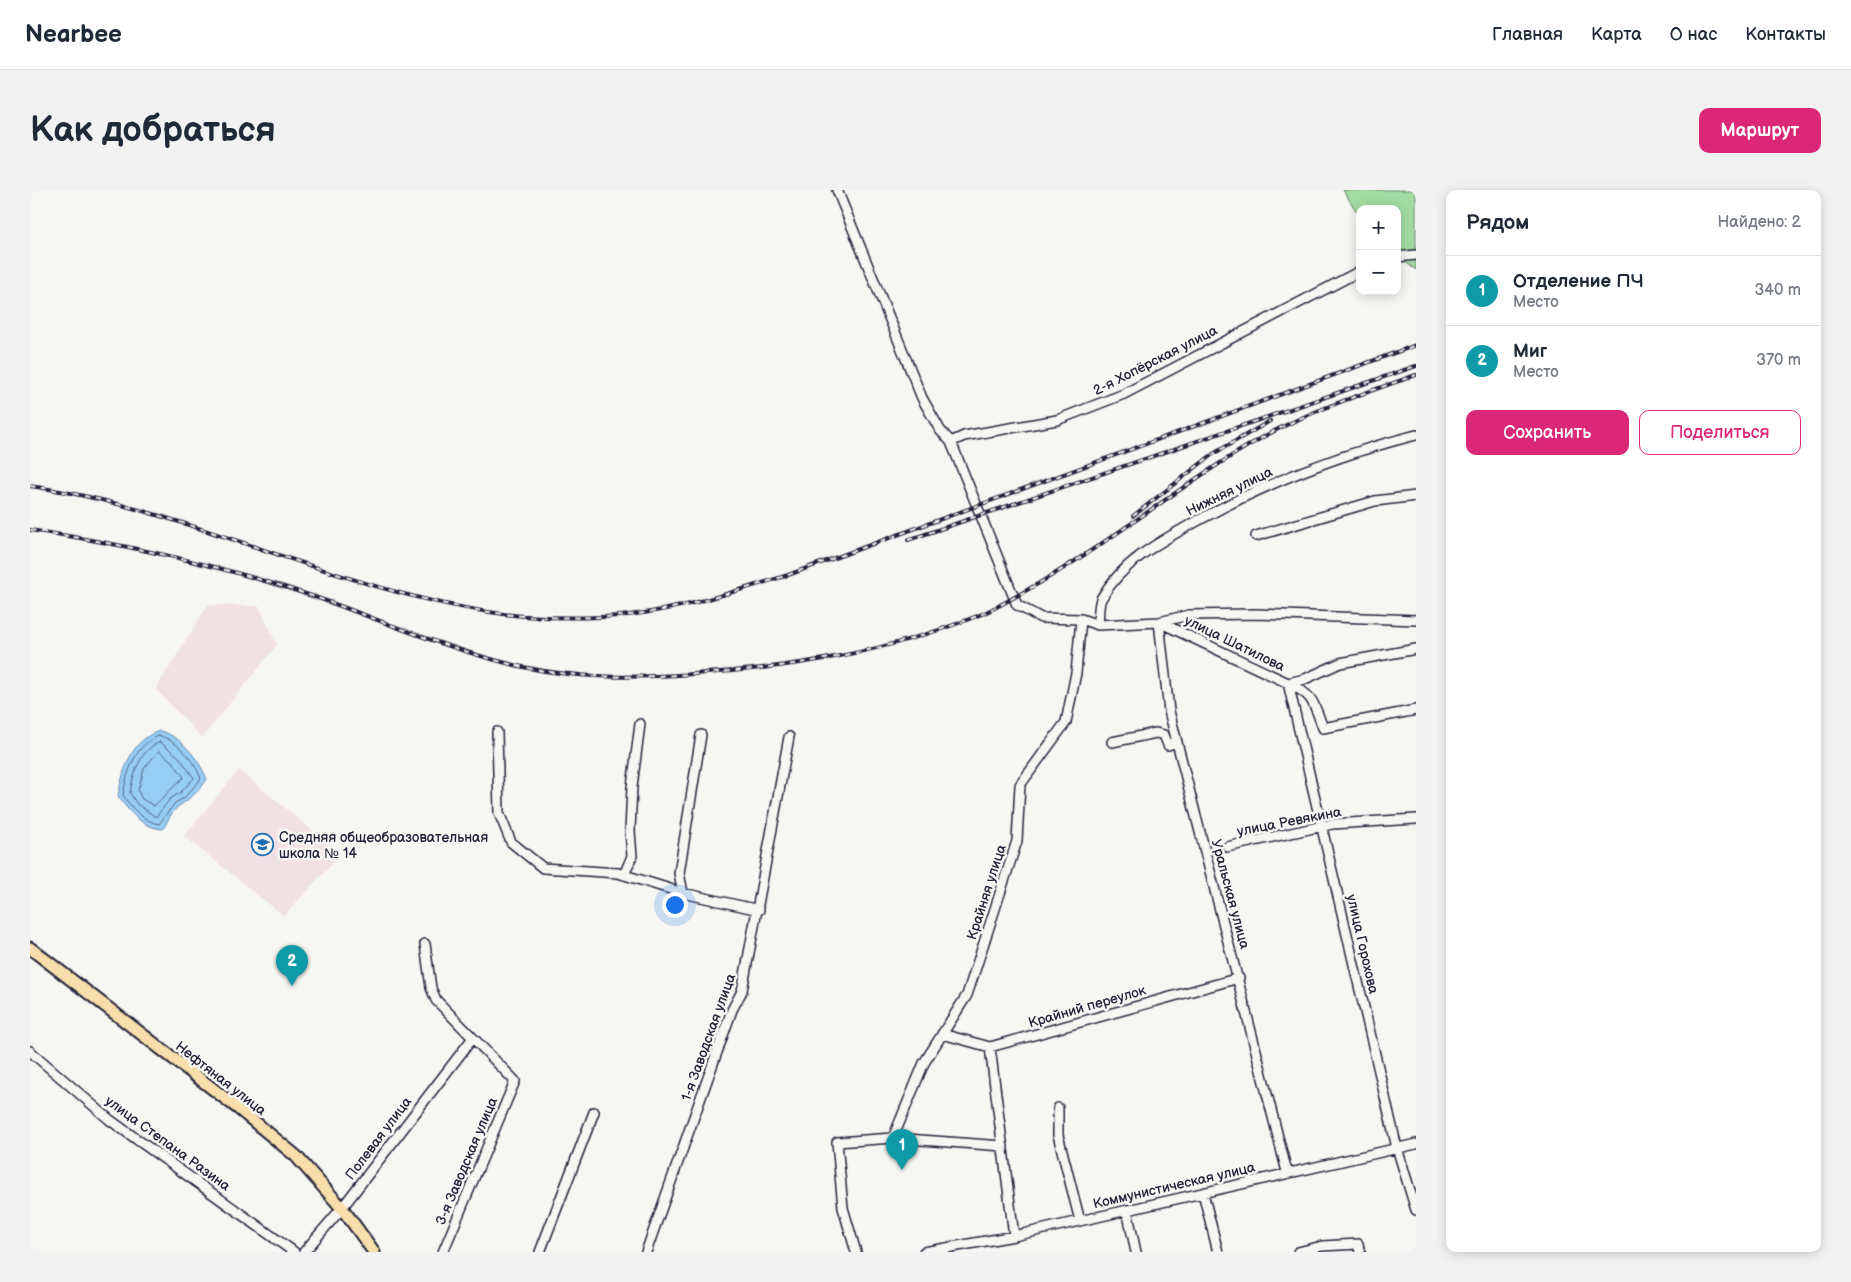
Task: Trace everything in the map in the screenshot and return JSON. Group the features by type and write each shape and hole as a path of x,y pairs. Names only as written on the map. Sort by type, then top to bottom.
{"main road":[{"name":"Нефтяная улица","path":"31,951 278,1140 296,1156 342,1208 374,1252"}],"street":[{"path":"837,190 922,398 940,430 951,442 1017,605 1041,618 1081,620 1098,626"},
{"path":"1401,257 1416,255"},
{"name":"2-я Хопёрская улица","path":"951,442 964,436 1057,420 1124,394 1356,273"},
{"name":"Нижняя улица","path":"1098,626 1100,601 1116,580 1139,555 1166,538 1236,499 1272,484 1340,458 1416,435"},
{"path":"1256,536 1375,501 1416,496"},
{"name":"улица Шатилова","path":"1098,626 1159,622 1189,616 1255,614 1416,620"},
{"name":"Крайняя улица","path":"893,1138 924,1063 968,995 1018,841 1020,785 1066,722 1076,673 1081,620"},
{"name":"улица Шатилова","path":"1159,622 1288,683 1305,679 1340,664 1416,649"},
{"name":"Уральская улица","path":"1159,622 1169,711 1287,1172"},
{"path":"1288,683 1306,692 1313,702 1323,728 1416,710"},
{"name":"улица Горохова","path":"1288,683 1397,1148 1416,1210"},
{"path":"624,875 632,856 630,831 632,787 640,724"},
{"path":"497,732 499,813 511,842 543,868 624,875 683,893 759,910"},
{"path":"1112,742 1156,733 1164,735 1168,745 1177,742"},
{"path":"683,893 679,873 702,735"},
{"name":"1-я Заводская улица","path":"646,1252 732,1010 742,990 759,910 789,737"},
{"name":"улица Ревякина","path":"1227,847 1322,826 1416,819"},
{"path":"425,944 430,988 436,1000 472,1039"},
{"name":"Крайний переулок","path":"990,1048 1238,978"},
{"path":"942,1034 990,1048 1014,1236"},
{"name":"3-я Заводская улица","path":"444,1252 515,1081 472,1039"},
{"name":"Полевая улица","path":"304,1252 342,1208 472,1039"},
{"name":"улица Степана Разина","path":"30,1051 110,1120 294,1252"},
{"path":"1058,1108 1058,1135 1080,1220"},
{"path":"540,1252 594,1112"},
{"path":"856,1252 843,1208 837,1142 893,1138 1003,1146"},
{"name":"Коммунистическая улица","path":"924,1252 1014,1236 1416,1144"},
{"path":"1203,1193 1218,1252"},
{"path":"1127,1210 1136,1252"},
{"path":"1298,1252 1322,1246 1358,1244 1360,1252"}],"shaded area":[{"path":"208,605 259,606 277,645 202,738 156,689"},
{"name":"Средняя общеобразовательная школа № 14","path":"239,770 341,854 284,916 184,836"}],"green space":[{"path":"1343,190 1416,190 1416,270 1401,259 1401,205 1356,205 1356,211"}],"water":[{"path":"159,731 167,733 188,749 207,779 198,791 174,811 163,829 149,826 137,818 118,796 126,766 135,749 149,735"}],"railway":[{"path":"30,486 90,497 149,513 325,570 443,603 503,614 527,616 577,618 625,615 672,608 788,575 1416,345"},
{"path":"908,540 1416,366"},
{"path":"30,530 137,549 207,565 312,596 469,653 544,671 586,676 629,677 693,674 767,667 840,656 876,648 912,639 982,614 1070,565 1208,471 1265,436 1320,410 1416,375"},
{"path":"1133,516 1213,454 1270,421"}],"place":[{"name":"Средняя общеобразовательная школа № 14","path":"263,845"},
{"name":"Миг","path":"292,986"},
{"name":"Отделение ПЧ","path":"902,1170"}]}
